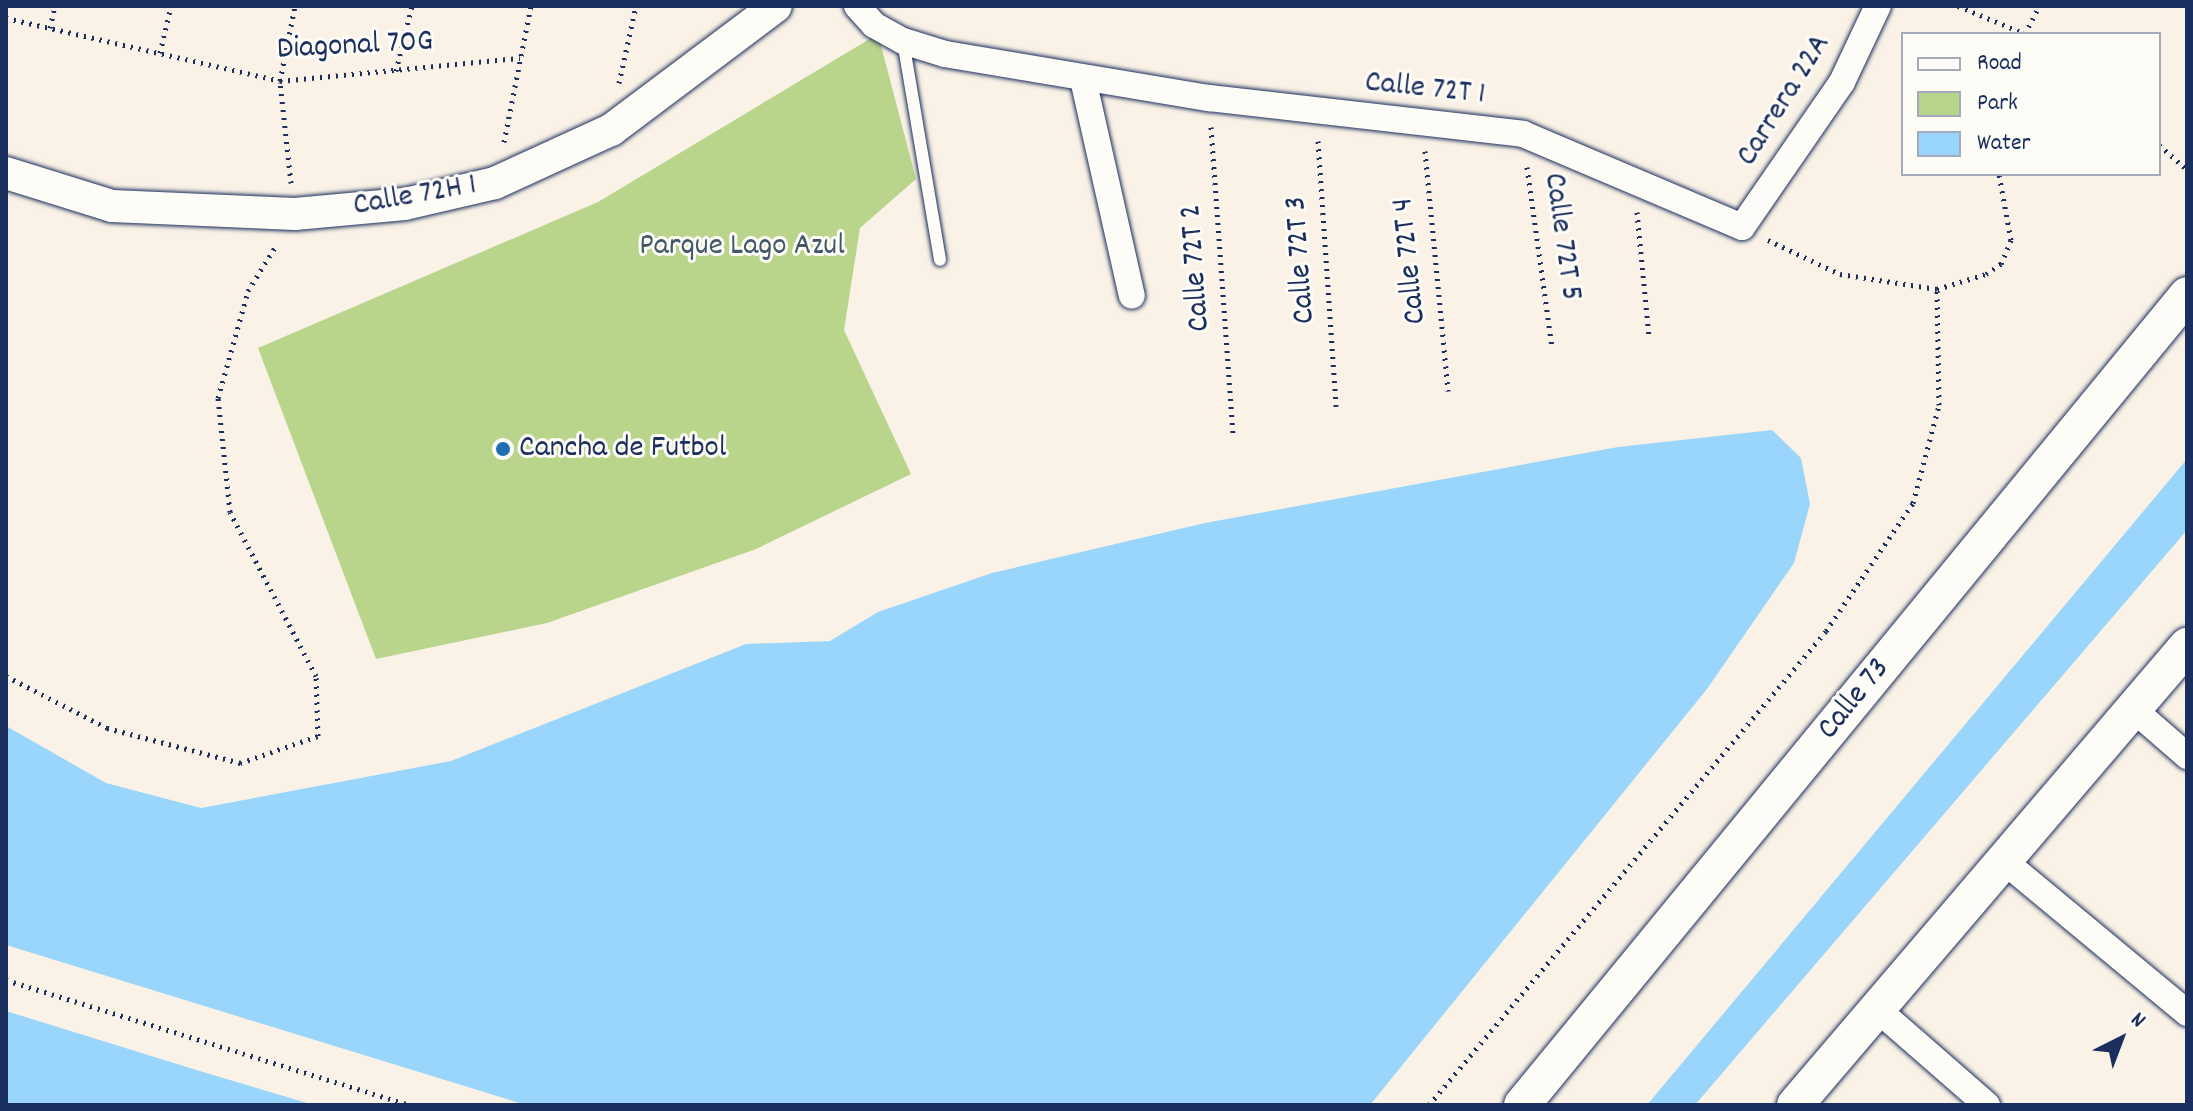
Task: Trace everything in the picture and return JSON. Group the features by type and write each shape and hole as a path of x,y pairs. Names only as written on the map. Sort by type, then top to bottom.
{"main road":[{"name":"Calle 73","path":"1522,1105 2187,295"},
{"path":"1795,1105 2187,646"}],"street":[{"name":"Calle 72H 1","path":"6,173 112,206 295,214 405,204 495,183 611,130 776,6"},
{"name":"Calle 72T 1","path":"857,6 874,25 903,41 945,54 1209,98 1422,126 1523,134 1634,184 1742,227"},
{"name":"Carrera 22A","path":"1742,227 1834,95 1878,6"},
{"path":"1083,79 1132,296"},
{"path":"2133,709 2187,756"},
{"path":"2004,861 2187,1013"},
{"path":"1877,1009 1987,1105"}],"lane":[{"path":"903,41 940,260"}],"path":[{"path":"50,28 55,6"},
{"path":"160,53 171,6"},
{"path":"6,676 107,728 240,763 318,736 316,676 230,512 218,398 248,291 295,214 280,81 295,6"},
{"path":"396,71 412,6"},
{"path":"495,183 531,6"},
{"path":"611,130 636,6"},
{"path":"1958,6 2021,32"},
{"path":"2027,32 2039,6"},
{"name":"Diagonal 70G","path":"6,18 280,81 520,58"},
{"name":"Calle 72T 2","path":"1209,98 1233,435"},
{"name":"Calle 72T 3","path":"1317,112 1336,406"},
{"name":"Calle 72T 4","path":"1422,126 1448,391"},
{"name":"Calle 72T 5","path":"1523,134 1552,347"},
{"path":"2161,147 2187,169"},
{"path":"1742,227 1840,274 1937,289 1986,274 2001,264 2011,240 1999,176"},
{"path":"1634,184 1649,337"},
{"path":"1429,1105 1826,631 1913,503 1939,405 1937,289"},
{"path":"6,980 410,1105"}],"green space":[{"name":"Cancha de Futbol","path":"878,34 916,179 860,228 844,330 911,474 756,549 547,623 376,659 258,348 598,202"}],"water":[{"path":"1772,430 1801,458 1810,504 1794,563 1707,689 1370,1105 526,1105 6,945 6,726 106,783 201,808 451,761 746,644 830,641 878,612 992,573 1205,523 1618,447"},
{"path":"2187,459 2187,530 1695,1105 1647,1105"},
{"path":"6,1011 203,1072 314,1105 6,1105"}],"place":[{"name":"Cancha de Futbol","path":"503,449"}],"park label":[{"name":"Parque Lago Azul","path":"742,247"}]}
